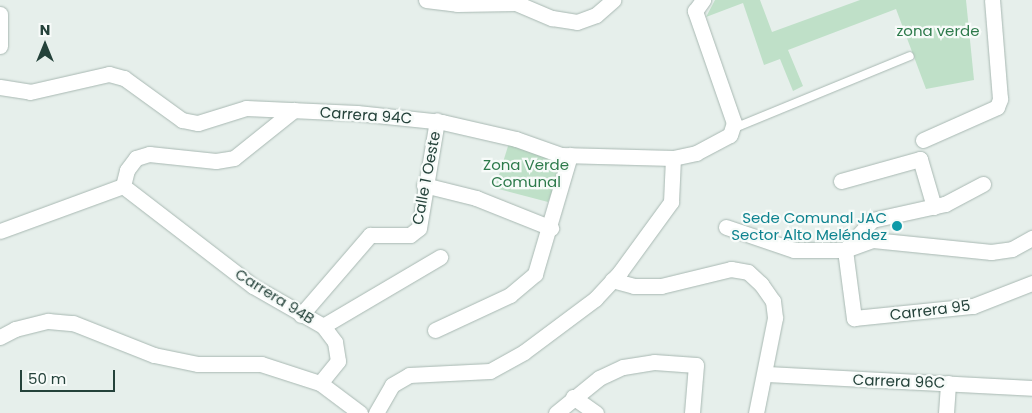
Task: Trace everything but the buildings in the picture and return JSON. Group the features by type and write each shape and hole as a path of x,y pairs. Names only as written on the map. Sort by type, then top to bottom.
{"street":[{"path":"426,0 457,4 516,3 552,18 577,22 596,15 613,0"},
{"path":"702,0 695,11 733,126"},
{"path":"923,140 997,107 1000,99 992,0"},
{"path":"0,14 0,46"},
{"name":"Carrera 94C","path":"0,87 30,92 109,74 124,78 182,120 211,121 246,108 437,121 570,155 673,158 696,152 730,135 733,126"},
{"path":"0,230 19,227 123,186 127,170 136,158 149,154 216,160 234,158 294,110"},
{"name":"Calle 1 Oeste","path":"301,315 370,235 415,232 437,121"},
{"path":"435,330 510,295 535,274 551,228 570,155"},
{"path":"376,413 392,385 409,375 490,371 595,299 612,280 671,202 673,158"},
{"path":"840,181 920,159 934,207"},
{"path":"845,250 872,220 934,207 983,184"},
{"path":"424,185 476,198 551,228"},
{"name":"Carrera 94B","path":"123,186 253,286 323,326 336,342 338,362 320,383"},
{"path":"726,226 744,230 777,247 845,250 872,240 990,252 1012,249 1032,238"},
{"name":"Carrera 95","path":"845,250 854,318 973,306 1032,283"},
{"path":"323,326 440,257"},
{"path":"612,280 634,286 661,286 731,269 748,272 773,301 775,318 767,374 756,413"},
{"path":"0,337 15,328 48,321 73,323 154,355 198,364 261,364 320,383 360,413"},
{"path":"556,413 573,397 623,367 654,362 696,365 692,413"},
{"name":"Carrera 96C","path":"767,374 1032,388"},
{"path":"946,413 948,383"},
{"path":"573,397 590,411"}],"lane":[{"path":"733,126 910,56"}],"green space":[{"name":"zona verde","path":"715,0 760,0 772,32 860,0 966,0 974,80 926,89 896,9 788,50 803,86 793,91 780,59 764,65 743,3 706,17"},
{"name":"Zona Verde Comunal","path":"509,143 564,163 548,202 495,188"}],"place":[{"name":"Sede Comunal JAC Sector Alto Meléndez","path":"897,226"}]}
